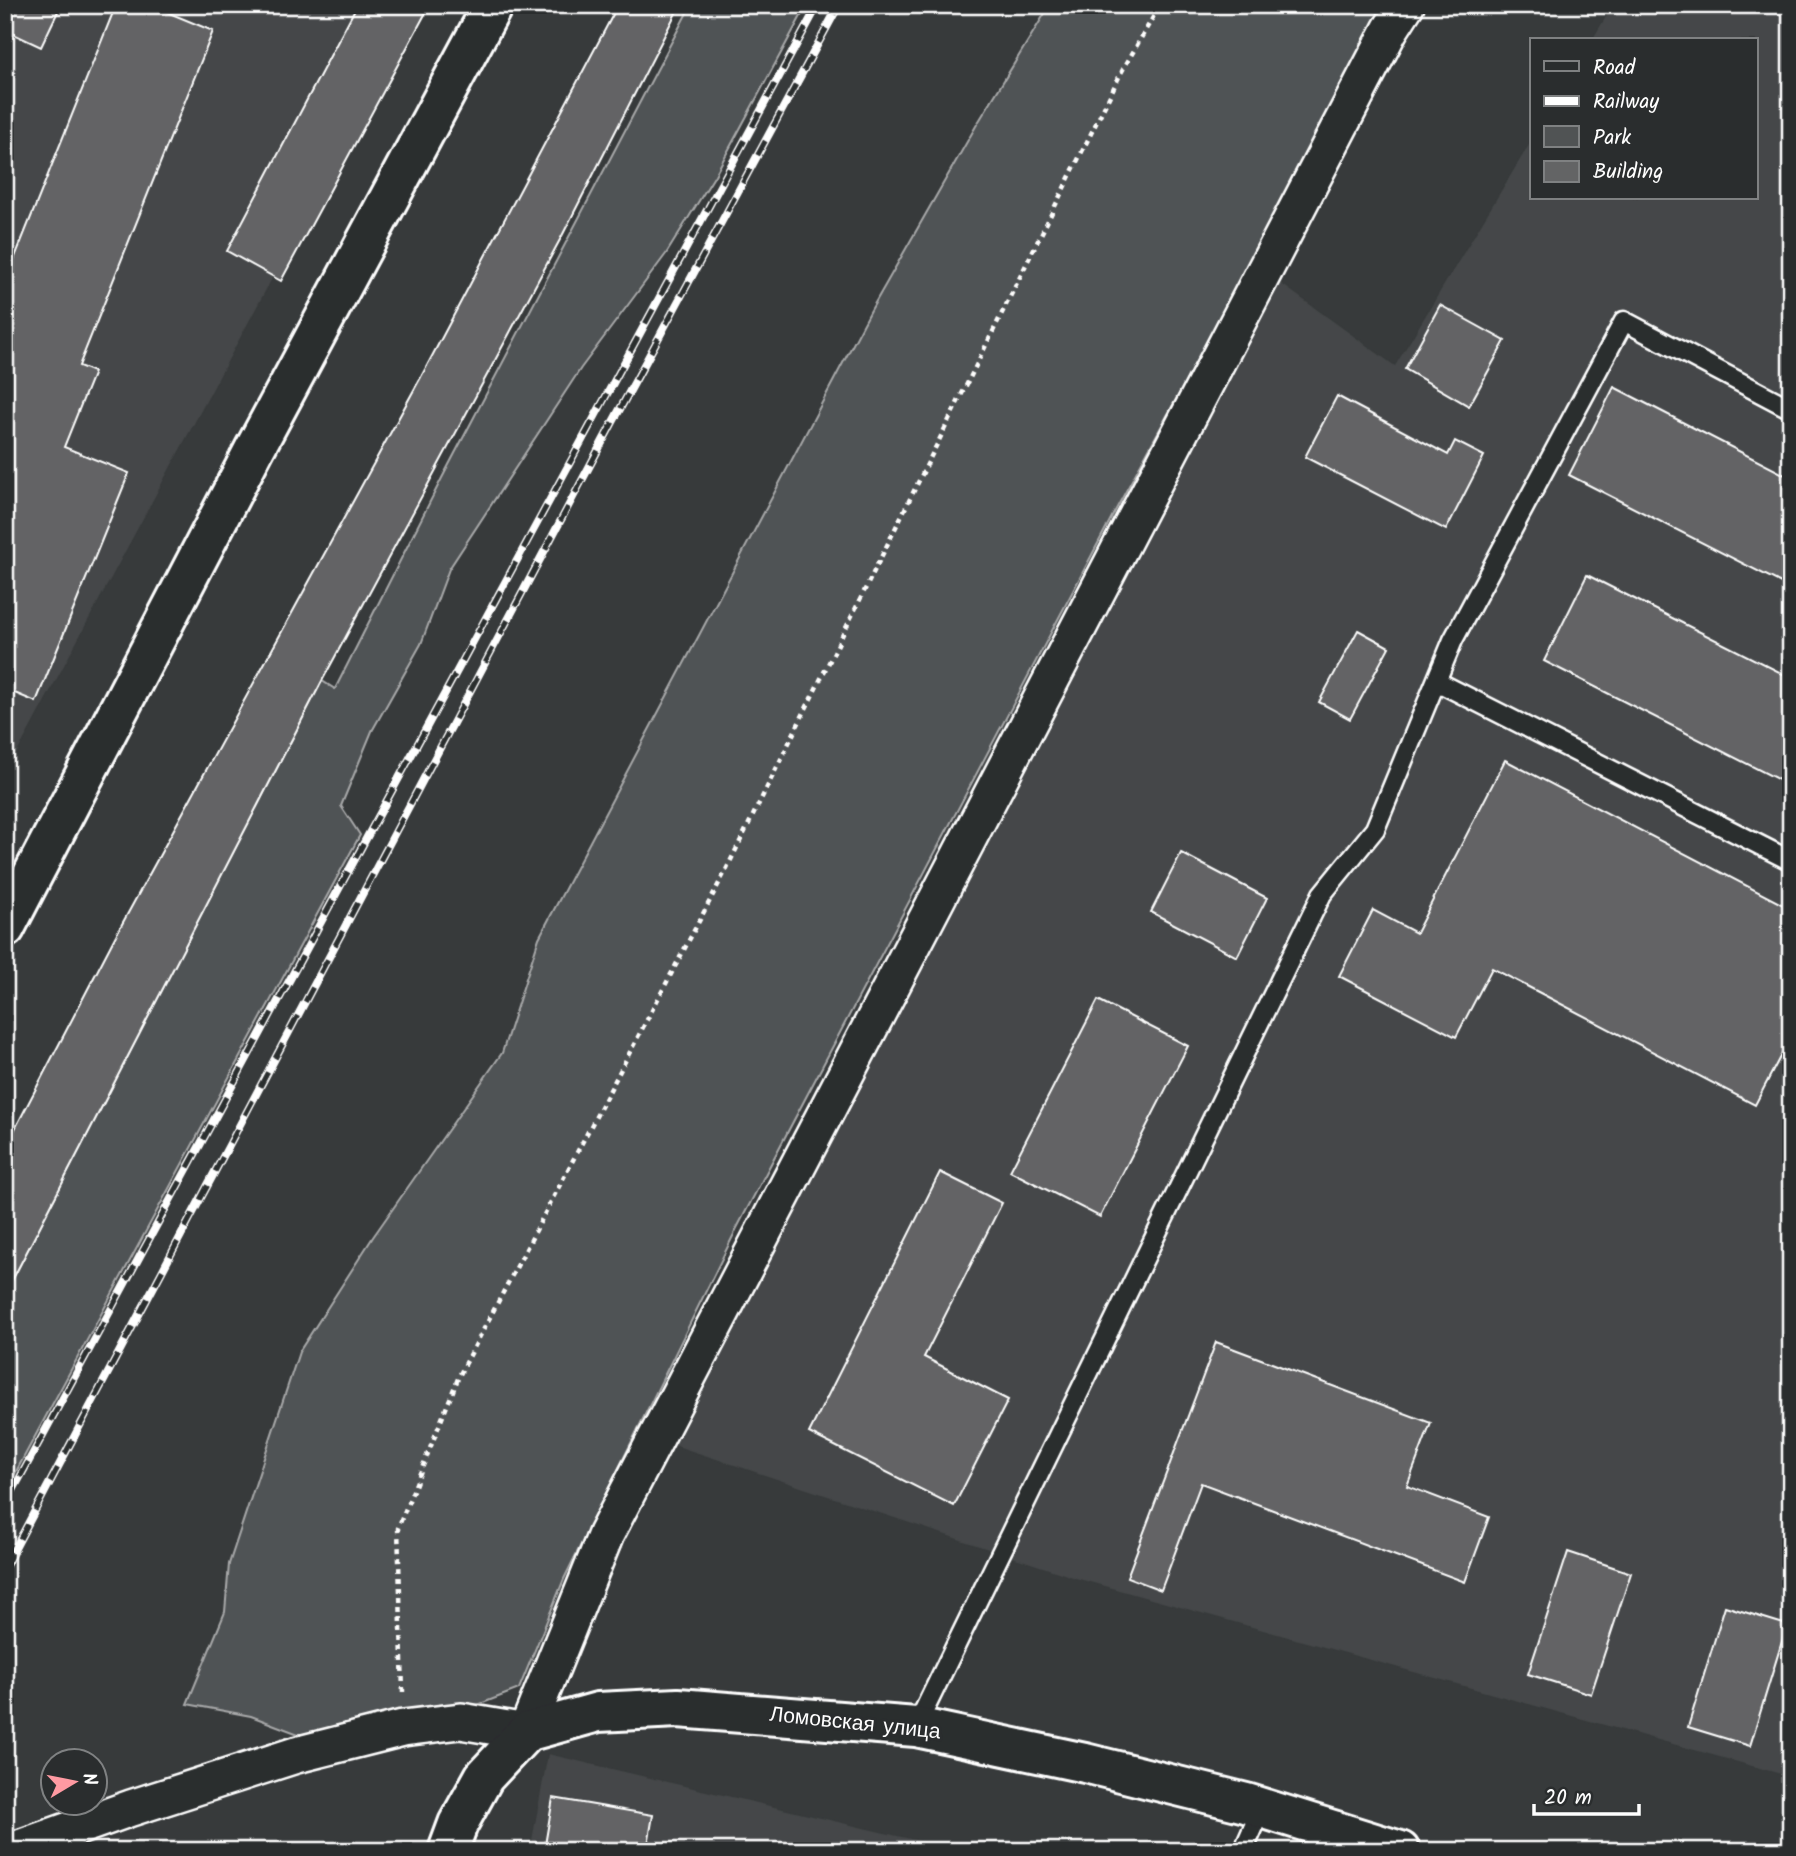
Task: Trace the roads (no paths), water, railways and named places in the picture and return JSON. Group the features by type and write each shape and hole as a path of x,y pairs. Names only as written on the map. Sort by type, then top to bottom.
{"main road":[{"path":"5,928 254,450 494,5"},
{"name":"Ломовская улица","path":"526,1732 598,1712 678,1708 916,1727 1084,1763 1262,1808 1400,1851"},
{"path":"448,1851 458,1824 484,1777 526,1732"}],"street":[{"path":"11,1851 131,1808 296,1755 403,1728 461,1721 526,1732 606,1534 1205,382 1406,5"}],"lane":[{"path":"916,1727 1322,894 1376,829 1453,640 1624,321 1791,409"},
{"path":"1436,681 1791,862"},
{"path":"1243,1851 1262,1808"}],"railway":[{"path":"5,1505 818,5"},
{"path":"5,1567 613,422 839,5"}]}
